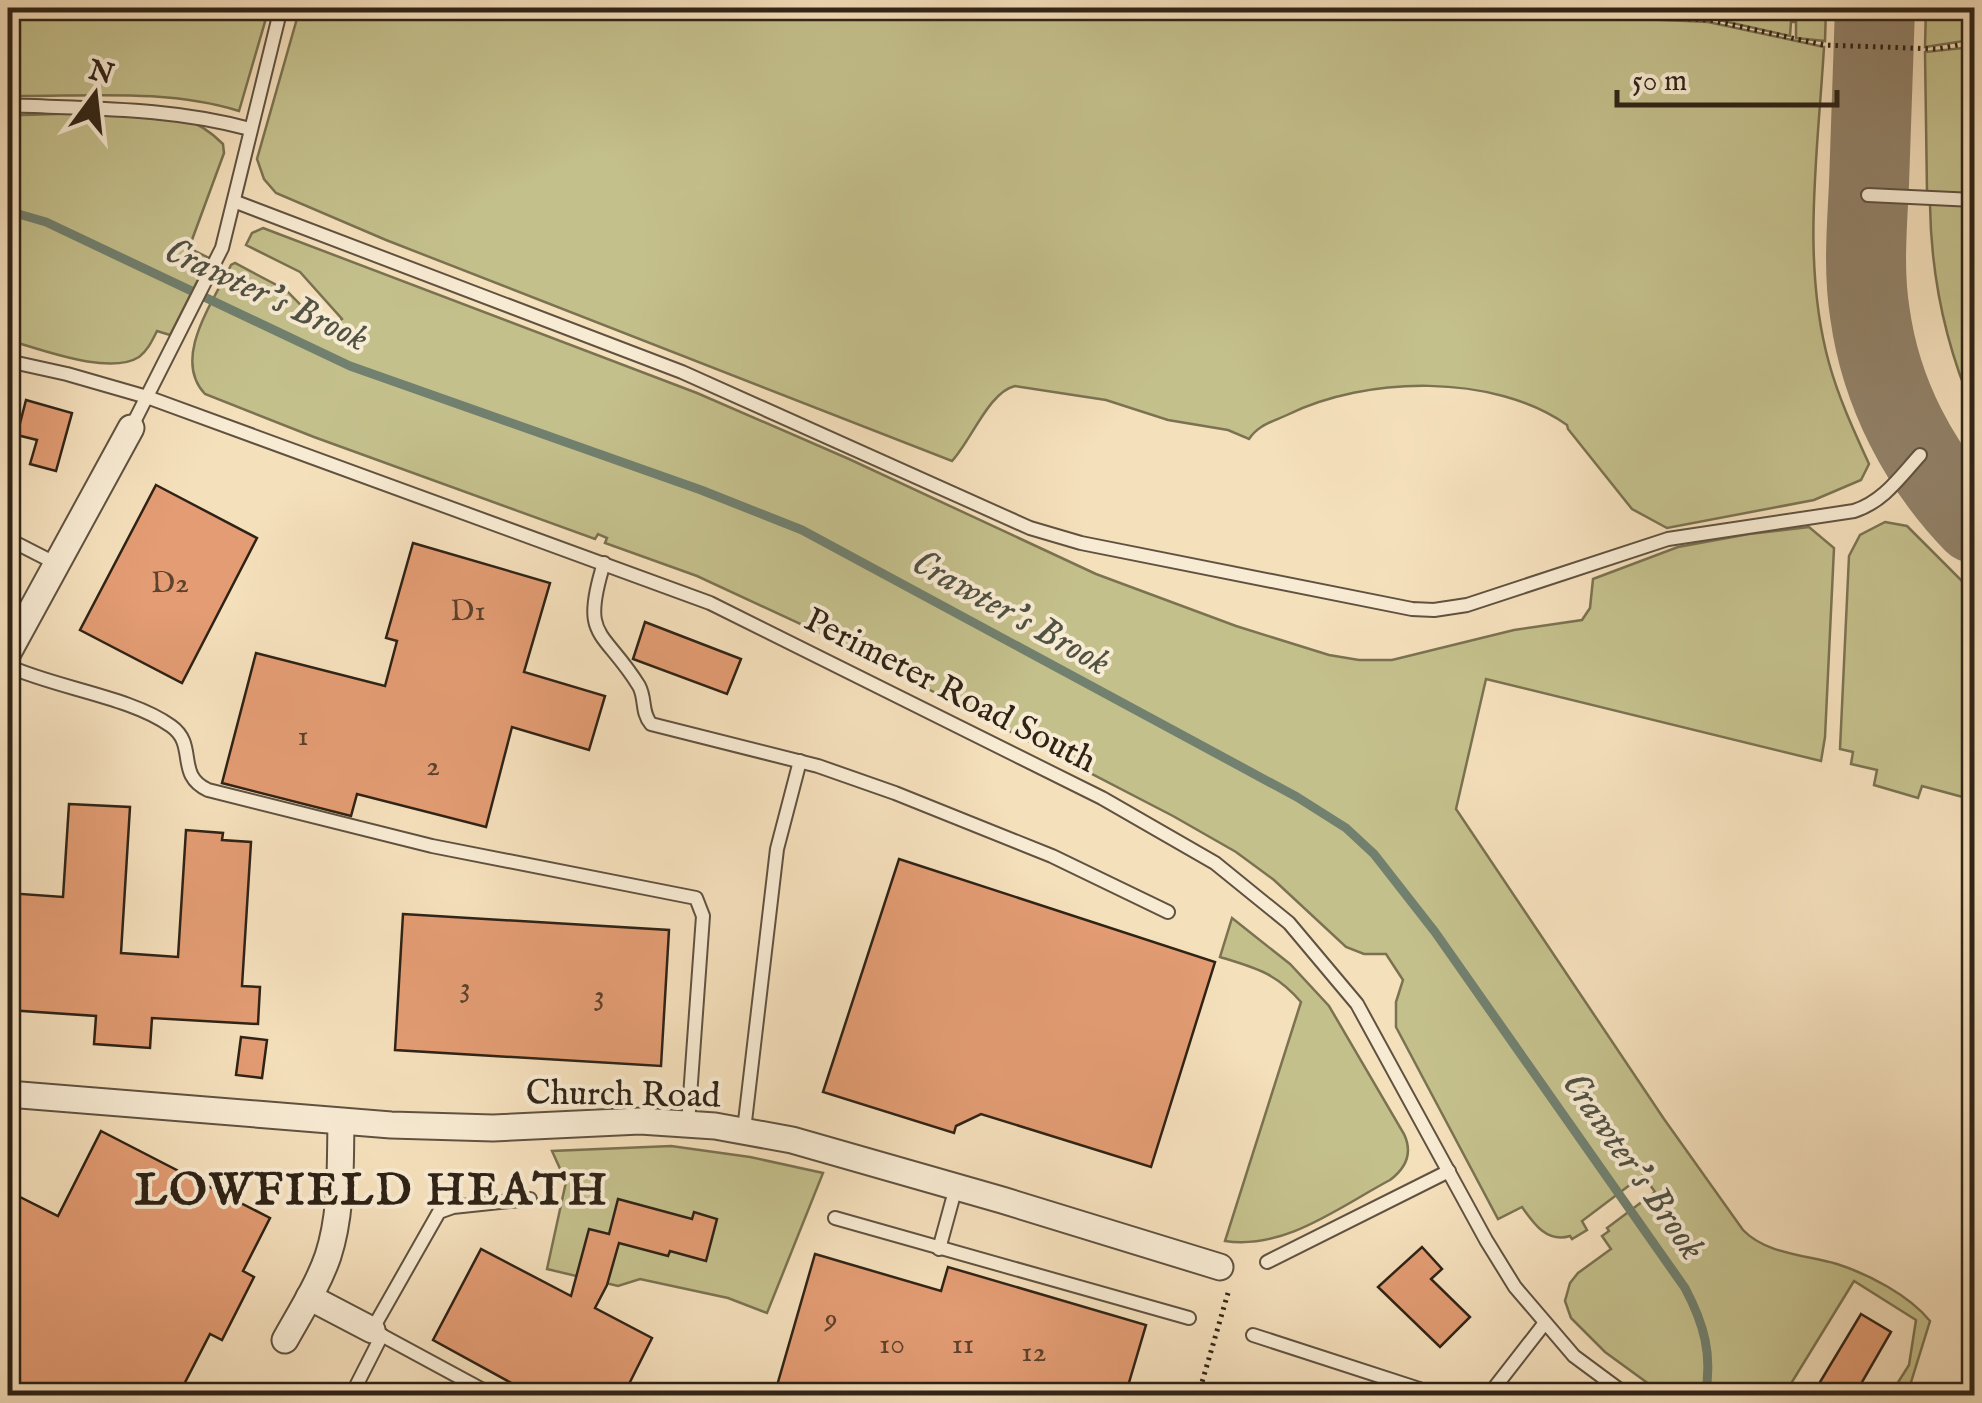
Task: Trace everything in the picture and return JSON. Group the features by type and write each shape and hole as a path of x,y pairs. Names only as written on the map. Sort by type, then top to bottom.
{"street":[{"path":"8,653 131,428"},
{"name":"Church Road","path":"8,1094 341,1123 493,1128 612,1122 744,1130 956,1187 1220,1268"},
{"path":"285,1340 326,1261 335,1228 341,1123"},
{"path":"308,1298 377,1333"}],"lane":[{"path":"131,428 210,277 236,202 281,8"},
{"path":"8,105 165,111 250,129"},
{"path":"1868,195 1974,200"},
{"path":"236,202 682,372 1030,528 1080,543 1412,610 1467,605 1668,539 1854,510 1887,492 1920,455"},
{"name":"Perimeter Road South","path":"8,362 147,397 710,603 1102,798 1215,863 1289,923 1357,1004 1496,1258 1544,1324 1585,1366 1628,1396"},
{"path":"8,539 55,563"},
{"path":"604,564 593,603 593,619 639,687 650,724 800,761 895,793 1004,836 1168,912"},
{"path":"8,666 156,717 181,735 193,780 216,793 432,846 696,898 703,916 688,1124"},
{"path":"744,1130 777,849 800,761"},
{"path":"1267,1262 1449,1171"},
{"path":"938,1249 956,1187"},
{"path":"350,1396 377,1333 439,1212 530,1199"},
{"path":"834,1218 1189,1318"},
{"path":"1488,1396 1544,1324"},
{"path":"377,1333 494,1396"},
{"path":"1253,1335 1440,1396"}],"path":[{"path":"1486,8 1710,20 1824,44 1937,50 1974,42"},
{"path":"1198,1396 1229,1290 1227,1276 1220,1268"}],"shaded area":[{"path":"8,8 269,8 239,111 153,96 8,96"},
{"path":"300,8 1399,8 1708,22 1824,47 1814,206 1820,325 1833,376 1869,464 1861,480 1814,500 1667,528 1632,509 1567,425 1537,408 1503,396 1429,386 1391,387 1319,402 1266,424 1249,439 1228,430 1168,420 1106,400 1015,386 997,397 952,461 386,240 276,193 264,179 257,159"},
{"path":"1532,8 1826,8 1825,41 1796,38 1796,22 1791,22 1790,36 1706,17"},
{"path":"1926,8 1974,8 1974,33 1964,33 1964,41 1925,47"},
{"path":"1974,50 1974,194 1927,192 1925,52"},
{"path":"8,115 162,116 194,123 223,144 224,153 189,248 209,258 170,335 157,331 139,357 111,364 93,362 8,340"},
{"path":"1930,204 1974,206 1974,411 1941,310"},
{"path":"263,228 697,393 1096,574 1236,626 1329,655 1392,660 1514,630 1582,620 1590,608 1593,579 1678,547 1809,527 1834,548 1821,761 1486,679 1456,809 1743,1230 1775,1249 1837,1264 1875,1280 1900,1294 1930,1321 1907,1395 1890,1395 1909,1365 1916,1320 1854,1281 1784,1395 1664,1395 1605,1352 1571,1318 1565,1301 1570,1283 1578,1273 1611,1249 1602,1236 1609,1231 1607,1228 1655,1192 1643,1175 1582,1221 1587,1230 1572,1239 1548,1234 1522,1207 1498,1219 1396,1027 1396,1002 1403,980 1386,954 1364,954 1346,947 1274,880 1236,852 818,632 697,576 605,543 607,538 598,534 595,539 205,394 192,364 194,347 206,312 231,265 235,263 286,290 327,332 342,319 300,272 246,245 252,233"},
{"path":"1885,522 1907,526 1974,593 1974,800 1922,786 1918,798 1874,785 1877,770 1851,764 1853,752 1840,749 1849,556 1860,535"},
{"path":"1232,918 1290,964 1329,1006 1404,1134 1408,1148 1404,1165 1390,1180 1311,1224 1269,1239 1247,1242 1225,1241 1301,1002 1265,973 1220,957"},
{"path":"671,1146 823,1173 767,1313 728,1298 640,1279 618,1286 547,1269 566,1182 552,1151"}],"building":[{"path":"26,400 72,413 56,471 30,464 37,440 17,435"},
{"path":"156,485 257,538 182,683 80,630"},
{"path":"413,543 550,583 524,672 605,696 589,750 512,727 486,827 357,794 351,816 222,783 256,653 385,686 397,641 386,638"},
{"path":"645,622 741,659 727,694 633,659"},
{"path":"69,804 130,807 121,953 178,957 186,830 223,833 222,840 251,842 242,986 260,987 258,1024 152,1018 150,1048 94,1044 96,1016 8,1010 8,893 63,897"},
{"path":"899,859 1215,962 1151,1167 981,1114 956,1126 954,1133 823,1092"},
{"path":"403,914 669,930 661,1066 395,1050"},
{"path":"241,1037 267,1040 262,1078 236,1075"},
{"path":"101,1131 270,1218 243,1271 254,1277 222,1340 210,1334 178,1396 8,1396 8,1191 58,1216"},
{"path":"618,1199 692,1219 694,1212 717,1219 706,1261 619,1243 607,1285 595,1308 652,1338 623,1396 535,1396 433,1340 481,1249 571,1296 589,1229 609,1234"},
{"path":"1422,1247 1442,1269 1431,1279 1470,1317 1440,1347 1378,1287"},
{"path":"815,1254 941,1291 948,1267 1146,1325 1125,1396 774,1396"},
{"path":"1861,1314 1891,1332 1854,1396 1831,1396 1817,1387"}],"waterway":[{"name":"Crawter's Brook","path":"8,211 46,222 350,366 701,490 802,530 1297,797 1346,828 1374,854 1435,932 1685,1288 1705,1340 1705,1396"}],"taxiway":[{"path":"1875,8 1866,265 1875,343 1893,400 1920,453 1974,523"}],"district":[{"name":"LOWFIELD HEATH","path":"372,1188"}]}
